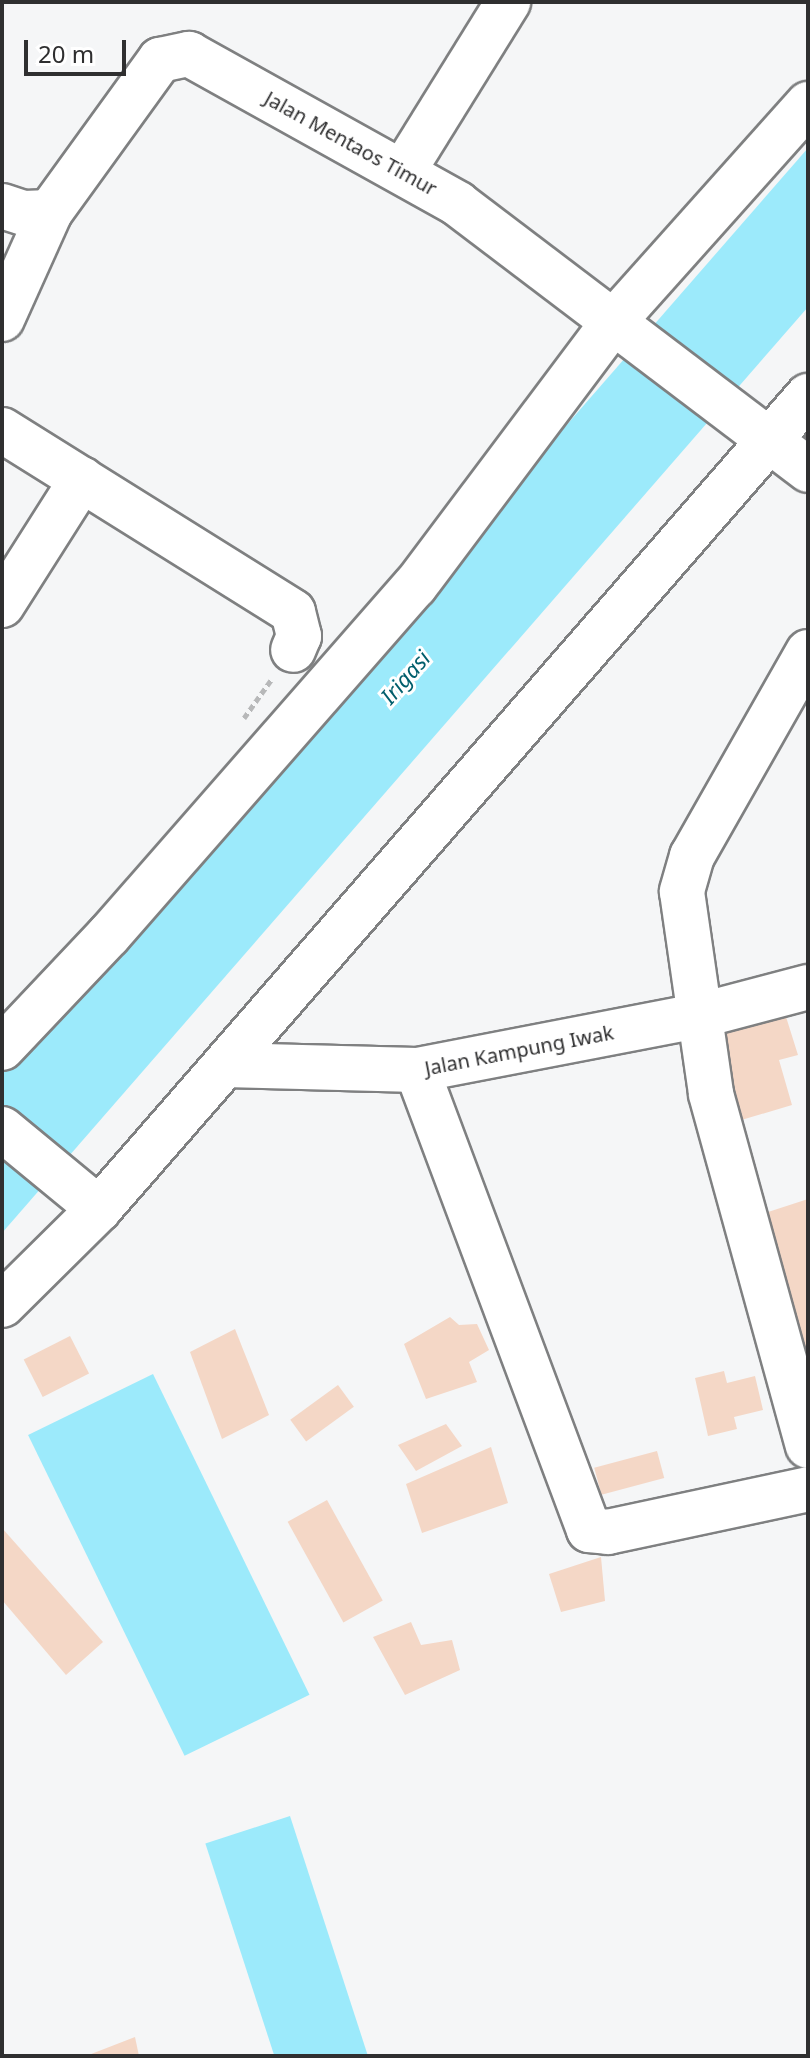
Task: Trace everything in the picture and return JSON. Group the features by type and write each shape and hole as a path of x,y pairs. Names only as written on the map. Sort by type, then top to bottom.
{"street":[{"path":"404,170 508,2"},
{"name":"Jalan Mentaos Timur","path":"2,319 50,212 160,60 179,53 404,170 630,331 808,470"},
{"path":"2,1048 109,935 415,586 630,331 808,104"},
{"path":"2,206 24,213 50,212"},
{"path":"2,1305 99,1209 225,1065 761,435 808,396"},
{"path":"2,430 293,612 299,636 293,650"},
{"path":"2,605 82,479"},
{"path":"808,652 686,876 683,908 702,1015 711,1094 808,1446"},
{"name":"Jalan Kampung Iwak","path":"225,1065 417,1070 702,1015 808,987"},
{"path":"417,1070 589,1530 608,1532 808,1489"},
{"path":"2,1129 99,1209"}],"water":[{"name":"Irigasi","path":"808,148 808,307 2,1233 2,1073"},
{"path":"153,1374 309,1695 185,1756 28,1435"},
{"path":"290,1816 368,2056 274,2056 205,1844"}],"building":[{"path":"782,1004 798,1055 779,1060 792,1105 738,1121 703,1025"},
{"path":"808,1199 808,1393 759,1215"},
{"path":"450,1317 459,1325 477,1324 489,1350 469,1362 477,1382 426,1399 404,1344"},
{"path":"235,1329 269,1415 222,1439 190,1352"},
{"path":"70,1336 89,1373 43,1397 24,1360"},
{"path":"724,1371 727,1383 755,1376 763,1410 734,1417 737,1429 708,1436 695,1378"},
{"path":"338,1385 354,1407 306,1442 290,1420"},
{"path":"446,1424 462,1446 416,1471 398,1445"},
{"path":"491,1447 508,1503 422,1533 406,1484"},
{"path":"657,1451 664,1478 601,1495 594,1468"},
{"path":"327,1500 383,1601 343,1622 288,1522"},
{"path":"2,1528 103,1642 66,1675 2,1600"},
{"path":"601,1557 605,1601 561,1612 549,1574"},
{"path":"411,1622 421,1645 452,1640 460,1670 405,1695 373,1637"},
{"path":"135,2037 139,2056 86,2056"}]}
